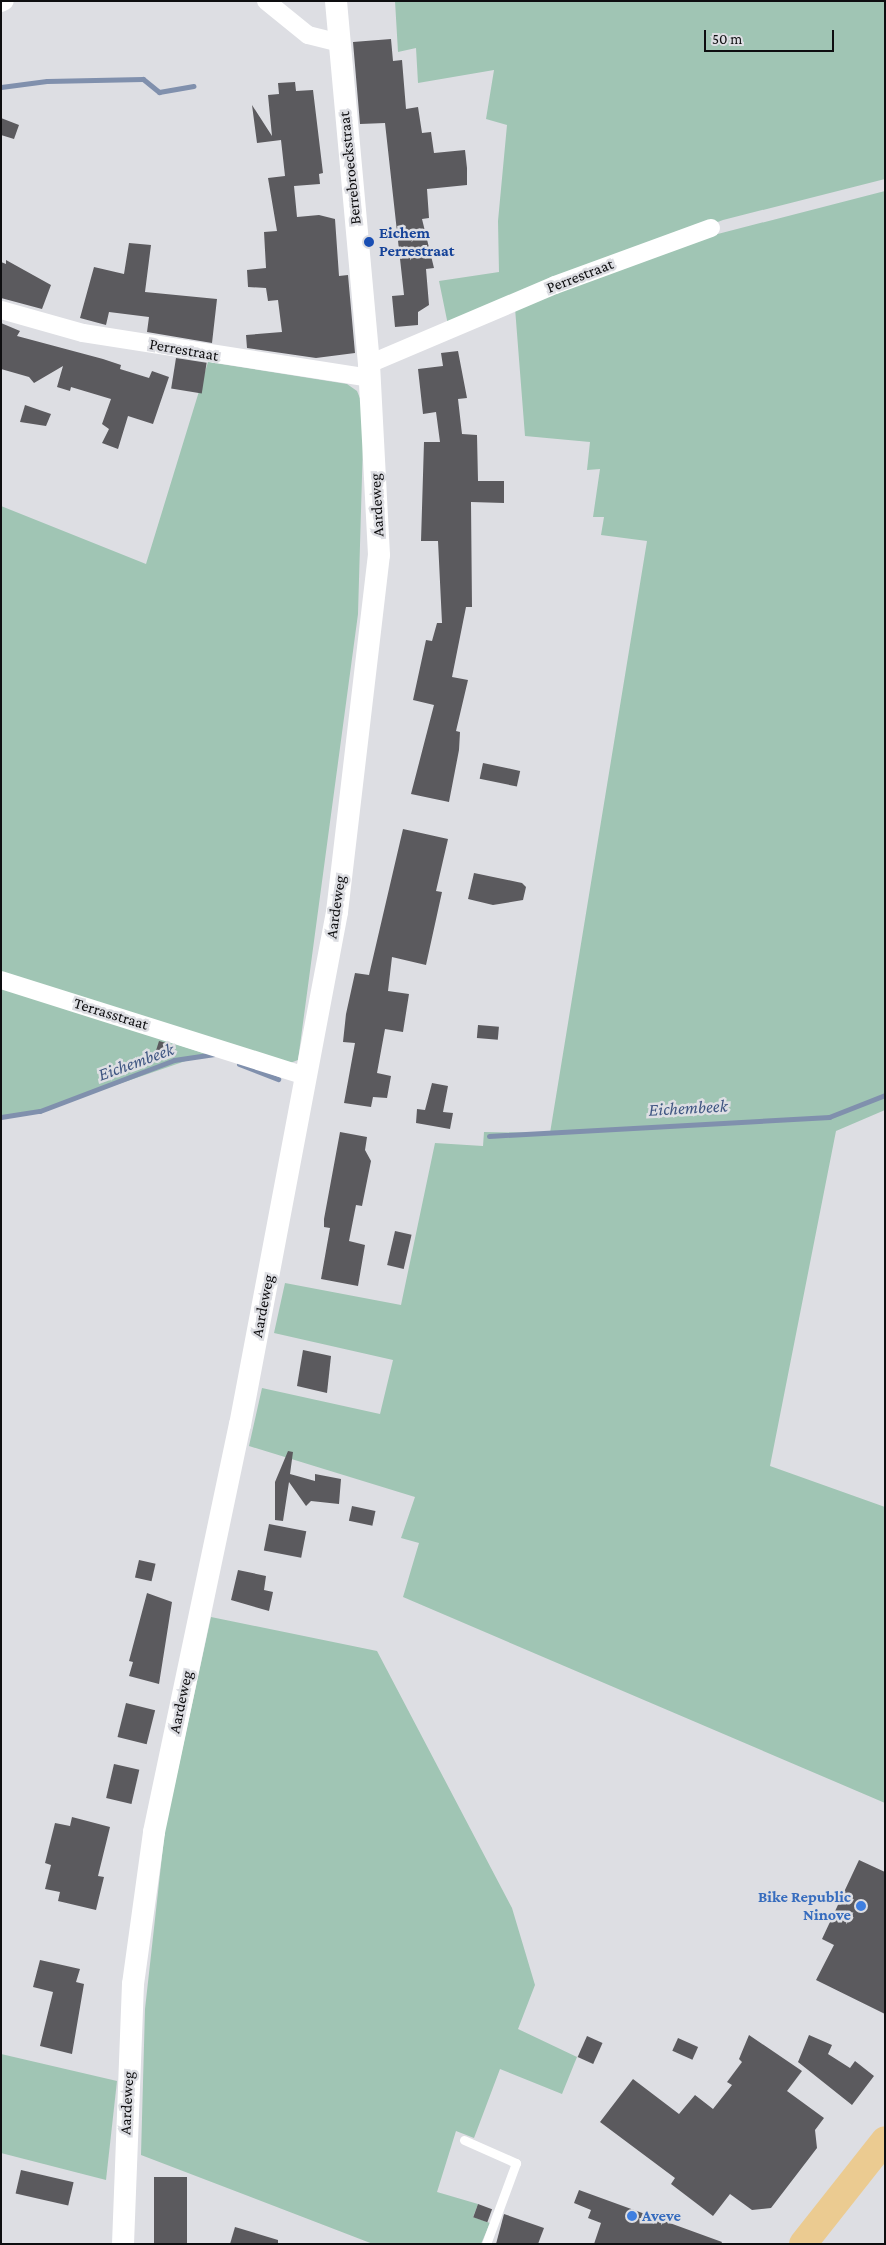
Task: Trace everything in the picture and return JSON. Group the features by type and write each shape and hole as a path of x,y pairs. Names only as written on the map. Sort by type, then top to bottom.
{"main road":[{"path":"803,2244 885,2140"},
{"path":"815,2244 885,2155"}],"street":[{"path":"1,3 6,1"},
{"path":"266,1 308,35 337,42"},
{"name":"Berrebroeckstraat","path":"336,1 337,42 369,371"},
{"name":"Perrestraat","path":"1,310 83,333 369,371 556,285 711,228"},
{"name":"Aardeweg","path":"123,2244 134,1984 154,1832 240,1425 337,912 379,556 369,371"},
{"name":"Terrasstraat","path":"1,980 306,1076"}],"lane":[{"path":"464,2140 516,2162 486,2244"}],"green space":[{"path":"395,1 885,1 885,179 723,220 448,325 439,281 499,272 498,221 507,125 486,119 494,70 418,83 416,48 398,52"},
{"path":"885,191 885,1110 836,1131 770,1466 885,1507 885,1803 403,1597 419,1543 401,1538 415,1497 249,1446 262,1388 380,1414 393,1360 274,1333 285,1283 401,1305 435,1143 483,1146 484,1132 550,1133 647,541 601,535 604,517 593,517 600,469 587,470 590,442 525,436 515,308 710,236"},
{"path":"208,362 347,384 357,391 364,408 358,614 298,1060 290,1063 1,972 1,506 146,564"},
{"path":"1,986 206,1054 40,1111 1,1117"},
{"path":"211,1617 377,1651 512,1908 535,1985 518,2029 577,2057 562,2094 500,2069 474,2138 456,2131 437,2192 478,2204 473,2217 490,2223 481,2244 373,2244 141,2155 145,2009 165,1829"},
{"path":"1,2054 117,2081 106,2180 1,2153"}],"building":[{"path":"391,39 393,61 402,60 406,109 418,107 422,133 431,132 434,153 465,150 467,168 467,185 427,189 429,218 422,219 434,268 426,269 429,305 418,312 418,325 395,327 392,296 404,295 385,123 360,124 353,42"},
{"path":"295,82 296,91 313,90 323,173 319,174 320,184 294,186 297,217 319,215 335,219 339,276 348,275 355,353 316,358 247,348 246,335 282,332 278,300 268,301 266,288 248,287 247,270 266,268 264,232 277,231 268,178 285,176 281,140 257,143 252,105 272,136 268,95 279,94 278,83"},
{"path":"1,118 19,125 14,139 1,135"},
{"path":"129,243 151,245 145,292 217,299 212,343 147,332 149,317 109,312 106,325 80,318 94,267 124,274"},
{"path":"6,260 51,285 42,309 1,298 1,262 6,264"},
{"path":"1,323 20,331 17,336 103,359 121,365 120,369 149,378 152,371 169,377 153,424 128,416 118,449 102,443 109,429 102,424 111,399 71,387 70,391 57,387 63,366 34,383 29,377 1,369"},
{"path":"458,351 467,398 458,399 462,434 477,435 478,481 504,481 504,503 471,502 472,607 466,607 452,677 468,680 456,731 460,732 459,750 449,802 411,794 434,705 413,700 426,640 432,641 437,623 442,623 438,541 421,541 424,442 440,442 436,412 423,414 418,369 443,366 441,353"},
{"path":"176,358 207,363 202,393 171,389"},
{"path":"25,405 51,414 46,426 20,422"},
{"path":"483,763 520,771 517,787 480,779"},
{"path":"403,829 448,839 436,891 442,892 426,965 392,957 388,991 409,994 403,1032 385,1029 377,1073 391,1076 387,1098 373,1097 371,1107 344,1103 355,1043 343,1042 346,1014 355,973 369,975"},
{"path":"474,873 522,883 526,887 523,900 493,905 468,899"},
{"path":"478,1025 499,1027 498,1040 477,1038"},
{"path":"159,1041 170,1044 168,1059 154,1057"},
{"path":"432,1083 448,1086 443,1112 453,1113 450,1129 416,1123 417,1109 425,1110"},
{"path":"340,1132 367,1137 365,1150 371,1161 362,1206 356,1205 349,1241 365,1245 358,1286 321,1279 330,1228 324,1227 324,1219"},
{"path":"395,1231 412,1235 404,1269 387,1265"},
{"path":"303,1350 331,1356 327,1393 297,1386"},
{"path":"288,1451 293,1452 290,1474 315,1481 315,1474 341,1479 339,1504 311,1501 306,1506 289,1482 283,1521 275,1520 275,1482"},
{"path":"352,1506 375,1511 372,1526 349,1521"},
{"path":"269,1524 306,1531 301,1558 264,1551"},
{"path":"139,1560 156,1564 152,1581 135,1578"},
{"path":"238,1570 266,1576 264,1590 273,1592 269,1611 231,1600"},
{"path":"147,1593 172,1602 159,1684 129,1676 133,1662 129,1661"},
{"path":"126,1703 155,1710 147,1744 118,1737"},
{"path":"114,1764 139,1770 131,1804 106,1798"},
{"path":"72,1817 110,1827 98,1876 104,1877 96,1910 58,1901 60,1892 45,1889 51,1865 45,1863 55,1823 70,1826"},
{"name":"Bike Republic Ninove","path":"859,1860 885,1872 885,2014 816,1980 834,1945 822,1939"},
{"path":"40,1960 80,1969 76,1982 84,1984 72,2054 40,2046 53,1992 33,1987"},
{"path":"749,2035 802,2071 787,2091 824,2118 815,2130 817,2148 771,2208 752,2210 730,2194 713,2216 671,2184 675,2178 600,2122 633,2079 679,2114 695,2095 713,2109 732,2085 727,2082 742,2062 739,2059"},
{"path":"809,2035 832,2045 828,2054 850,2068 855,2061 874,2076 852,2105 798,2062"},
{"path":"587,2036 603,2043 593,2064 578,2057"},
{"path":"678,2038 698,2047 692,2060 672,2051"},
{"path":"21,2170 74,2182 68,2206 16,2193"},
{"path":"154,2177 187,2177 187,2244 154,2244"},
{"name":"Aveve","path":"579,2190 722,2242 721,2244 594,2244 601,2223 588,2218 591,2210 574,2203"},
{"path":"478,2204 492,2209 487,2222 473,2217"},
{"path":"504,2214 544,2228 538,2244 496,2244"},
{"path":"235,2227 278,2240 278,2244 230,2244"}],"waterway":[{"path":"1,87 47,81 143,79 159,92 193,86"},
{"name":"Eichembeek","path":"1,1117 40,1111 174,1060 215,1054"},
{"name":"Eichembeek","path":"239,1064 278,1079"},
{"name":"Eichembeek","path":"489,1136 829,1117 885,1095"}],"place":[{"name":"Eichem Perrestraat","path":"369,242"},
{"name":"Bike Republic Ninove","path":"861,1906"},
{"name":"Aveve","path":"632,2216"}]}
